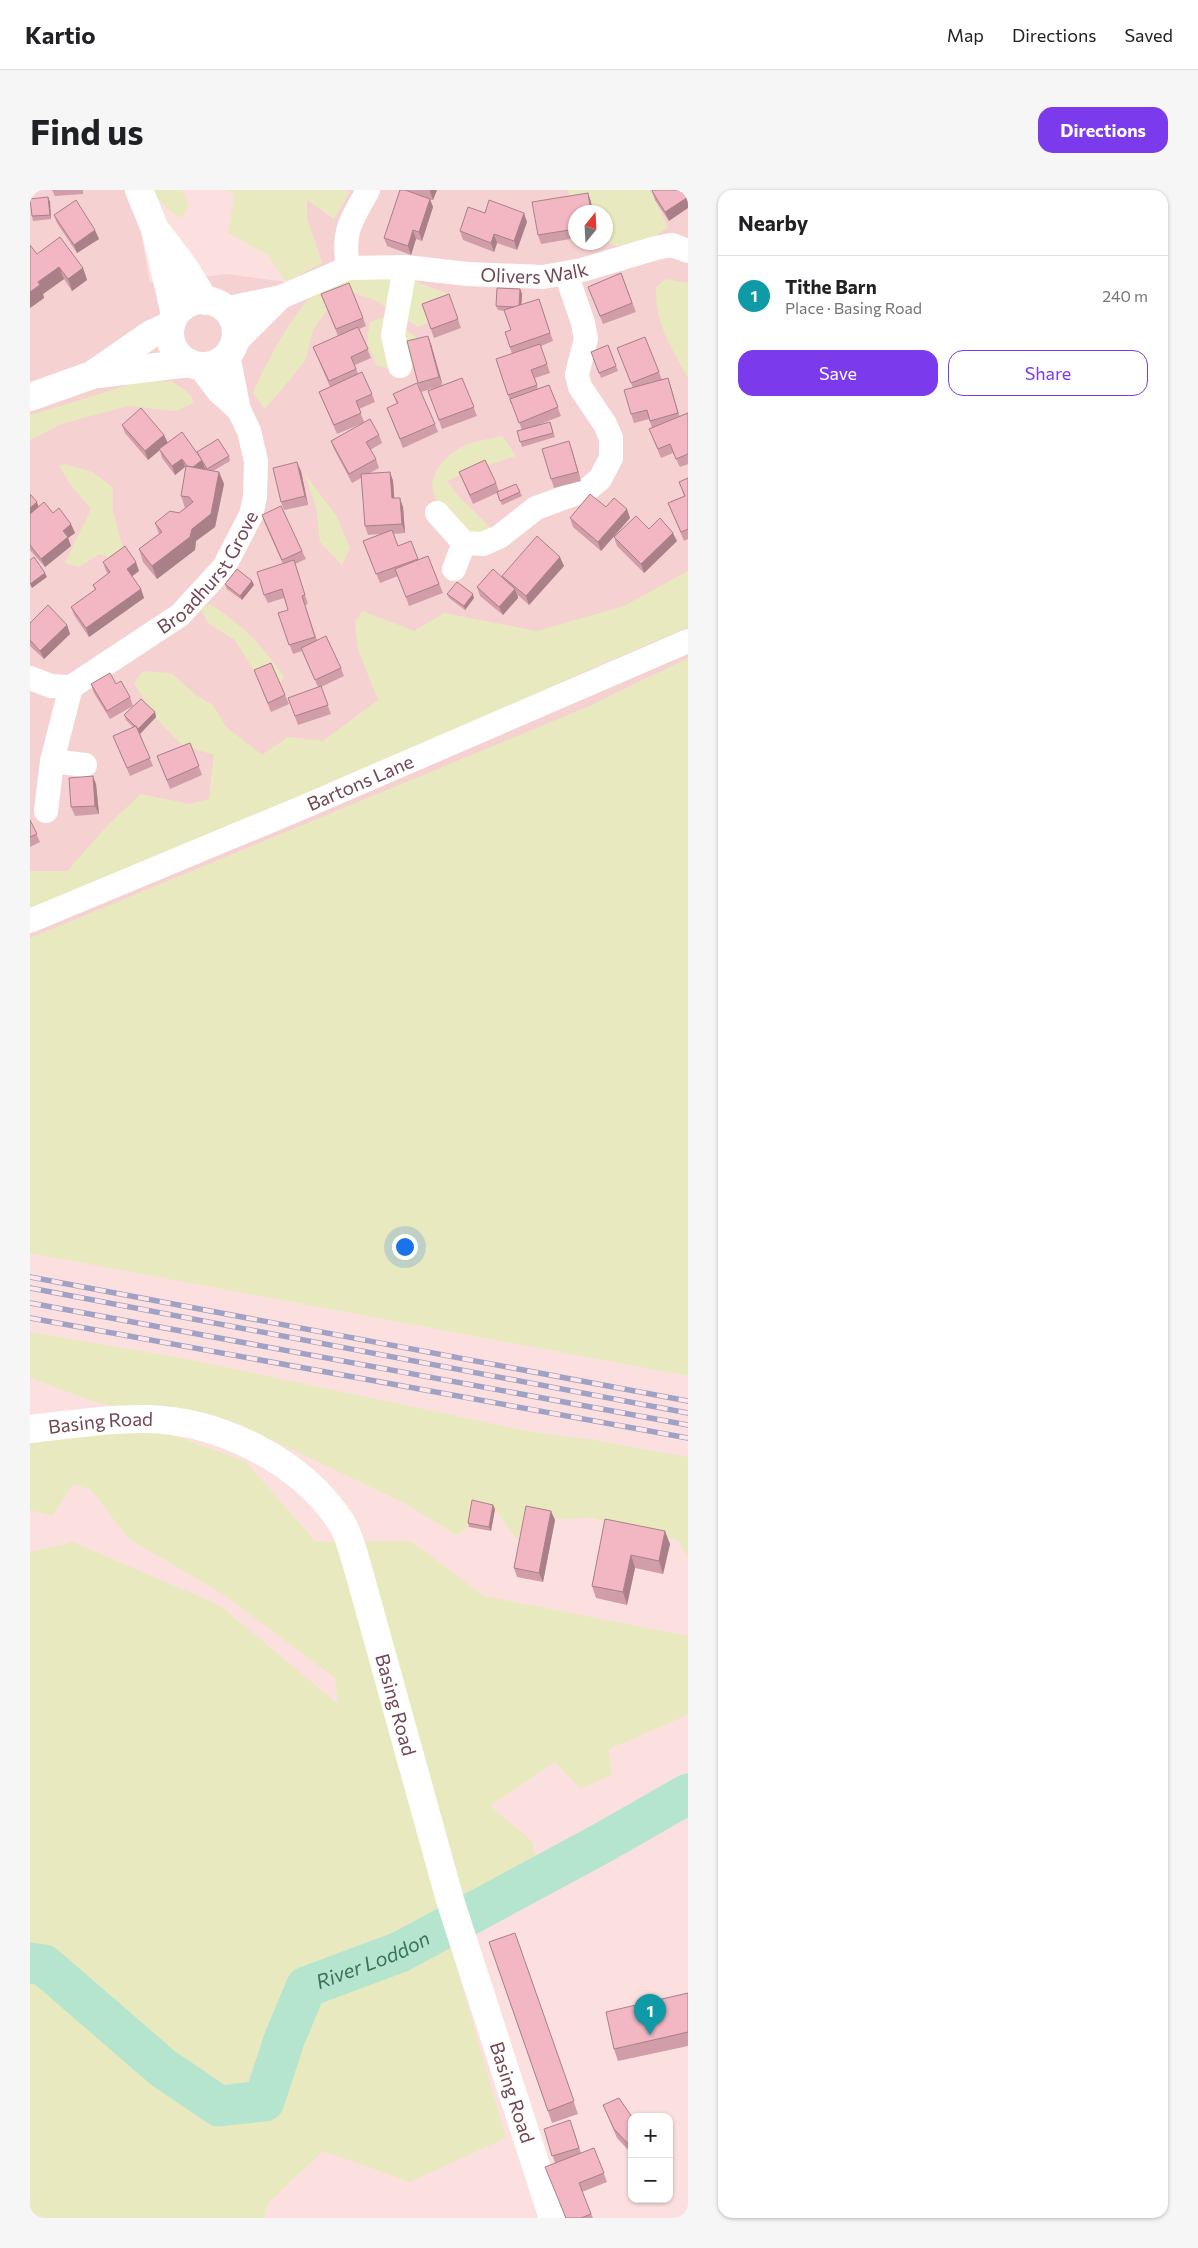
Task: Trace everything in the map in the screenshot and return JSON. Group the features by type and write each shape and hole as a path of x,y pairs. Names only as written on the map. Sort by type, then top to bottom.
{"street":[{"path":"139,190 155,229 173,319 173,347 178,354 195,364"},
{"path":"92,375 173,319 188,304 214,305 281,297 348,268 345,250 346,234 352,218 368,190"},
{"path":"155,229 214,305 232,317 236,335 230,350"},
{"name":"Olivers Walk","path":"348,268 405,267 468,274 543,277 566,273 672,245 688,251"},
{"path":"400,366 393,335 405,267"},
{"path":"437,513 464,543 484,544 499,537 536,508 588,488 600,479 610,458 611,438 605,424 580,387 577,374 586,339 584,322 566,273"},
{"path":"30,397 92,375 195,364 214,365 221,362 230,350 281,297"},
{"name":"Broadhurst Grove","path":"71,687 180,615 224,566 251,515 255,497 256,461 249,432 239,410 230,350"},
{"name":"Broadhurst Grove","path":"195,364 218,391 239,410"},
{"path":"454,569 464,543"},
{"name":"Bartons Lane","path":"30,921 306,806 688,641"},
{"path":"30,678 51,686 71,687 52,761 46,812"},
{"path":"52,761 85,765"},
{"name":"Basing Road","path":"30,1430 147,1419 197,1426 236,1437 259,1449 297,1476 320,1498 341,1523 353,1554 450,1900 553,2218"}],"shaded area":[{"path":"30,190 124,190 140,228 150,283 227,274 286,282 322,263 307,219 307,199 350,192 345,190 688,190 688,688 30,944"}],"green space":[{"path":"149,190 182,190 188,204 184,216 176,217"},
{"path":"224,190 345,190 350,192 334,219 307,200 307,219 322,263 286,282 268,255 228,233 234,195"},
{"path":"567,190 650,190 668,227 638,244 630,246 613,245 613,205 574,205"},
{"path":"349,275 412,280 450,295 450,312 418,327 375,300 345,290 332,301 313,331 305,361 265,409 253,393 283,334 303,305 324,285"},
{"path":"665,279 688,283 688,378 665,335 658,312 656,287"},
{"path":"386,316 419,339 420,358 405,371 377,366 367,343 370,322"},
{"path":"171,381 190,394 194,402 177,411 128,406 61,424 30,440 30,415 136,383"},
{"path":"502,436 516,456 469,471 447,481 458,496 490,527 491,536 464,534 436,500 432,486 437,471 448,457 461,447 476,441"},
{"path":"65,464 92,472 113,487 113,510 127,565 100,554 78,567 65,563 91,509 70,484 59,466"},
{"path":"305,474 337,517 350,548 342,565 320,542 316,507"},
{"path":"688,571 688,627 489,716 30,910 30,871 67,871 109,824 141,794 189,804 209,799 214,755 182,745 155,717 134,683 143,671 171,673 197,696 213,705 226,727 262,755 288,737 323,741 378,700 358,650 355,621 363,611 414,631 444,613 537,631 624,606"},
{"path":"210,604 243,628 284,677 275,691 262,684 235,640 208,623 201,609"},
{"path":"688,658 688,1376 30,1253 30,938 587,707"},
{"path":"30,1332 192,1360 532,1432 594,1440 688,1457 688,1557 677,1540 592,1518 561,1519 529,1515 517,1540 495,1509 474,1505 469,1527 456,1535 406,1504 276,1442 95,1402 30,1378"},
{"path":"71,1432 167,1433 245,1461 316,1542 411,1541 484,1596 688,1636 688,1715 609,1749 612,1775 580,1789 555,1762 490,1806 532,1841 538,1869 466,1909 425,1858 506,2138 410,2182 323,2151 269,2202 264,2218 30,2218 30,1552 73,1542 219,1605 338,1704 335,1678 224,1595 129,1539 91,1490 73,1484 52,1516 30,1510 30,1438"}],"building":[{"path":"400,190 430,199 419,232 413,230 408,246 384,238"},
{"path":"653,190 688,190 688,197 665,212"},
{"path":"588,193 590,205 568,205 568,230 538,235 532,202"},
{"path":"48,197 50,215 32,216 30,199"},
{"path":"76,200 95,230 74,245 54,215"},
{"path":"489,200 524,213 514,241 494,234 491,243 460,231 468,207 485,213"},
{"path":"60,237 83,268 68,279 59,267 38,282 40,285 30,292 30,245 37,254"},
{"path":"621,273 632,303 600,316 588,287"},
{"path":"349,283 363,318 336,329 321,294"},
{"path":"497,288 520,289 519,306 496,306"},
{"path":"449,294 458,319 431,329 422,304"},
{"path":"539,299 550,333 510,347 505,332 511,330 504,310"},
{"path":"358,327 368,349 351,357 356,369 329,381 313,347"},
{"path":"428,336 439,377 418,383 407,341"},
{"path":"645,337 659,372 631,383 617,348"},
{"path":"540,344 547,364 531,370 537,385 508,395 496,359"},
{"path":"608,345 616,366 599,373 591,352"},
{"path":"362,372 372,394 356,401 361,413 334,425 319,392"},
{"path":"462,378 474,407 439,420 428,391"},
{"path":"668,378 678,413 650,421 647,410 631,414 624,390"},
{"path":"417,383 435,424 400,439 387,408 398,403 393,394"},
{"path":"549,385 558,407 519,423 510,399"},
{"path":"141,408 164,435 145,451 122,425"},
{"path":"688,413 688,454 676,459 670,444 658,449 649,429"},
{"path":"370,419 379,435 366,442 376,459 349,474 331,441"},
{"path":"550,422 553,433 520,442 517,431"},
{"path":"182,432 202,460 193,467 187,466 182,459 172,466 159,449"},
{"path":"218,439 229,456 207,469 197,452"},
{"path":"569,441 578,472 551,479 542,449"},
{"path":"485,460 496,483 470,495 459,472"},
{"path":"297,462 305,496 281,502 273,468"},
{"path":"186,466 219,472 211,514 192,529 190,537 152,566 139,549 162,532 155,523 170,511 179,513 193,502 189,497 181,496"},
{"path":"390,472 392,498 400,498 402,524 365,526 361,474"},
{"path":"688,478 688,529 681,532 668,503 685,496 679,482"},
{"path":"516,484 520,492 500,501 497,492"},
{"path":"30,494 37,502 30,508"},
{"path":"590,494 606,507 614,498 627,509 598,542 570,518"},
{"path":"44,502 53,513 59,508 71,524 63,531 68,537 41,559 30,545 30,514"},
{"path":"281,506 302,551 282,560 262,515"},
{"path":"636,516 649,529 660,518 673,533 641,564 614,537"},
{"path":"392,530 398,546 411,541 418,559 376,574 363,541"},
{"path":"537,536 560,557 526,596 502,576"},
{"path":"125,546 136,562 127,569 141,589 86,628 71,607 96,589 93,585 110,572 103,562"},
{"path":"428,556 439,584 406,597 395,569"},
{"path":"34,557 45,573 30,584 30,560"},
{"path":"294,560 305,595 302,596 315,637 289,645 278,613 288,610 282,589 264,595 257,572"},
{"path":"237,569 252,581 240,596 225,584"},
{"path":"493,569 515,589 499,607 477,587"},
{"path":"457,582 473,594 464,606 447,594"},
{"path":"48,605 67,625 40,651 30,640 30,623"},
{"path":"326,636 341,668 315,680 301,648"},
{"path":"271,663 285,695 268,703 254,670"},
{"path":"110,673 116,684 121,681 130,697 107,711 91,684"},
{"path":"321,686 328,705 295,716 288,698"},
{"path":"141,699 155,712 138,729 124,715"},
{"path":"136,726 150,758 127,768 113,736"},
{"path":"190,743 199,766 167,780 157,756"},
{"path":"93,776 95,806 71,807 69,778"},
{"path":"30,820 37,834 30,837"},
{"path":"472,1500 493,1505 489,1527 468,1523"},
{"path":"526,1506 551,1511 539,1573 514,1568"},
{"path":"605,1519 665,1531 659,1561 631,1555 623,1592 592,1586"},
{"path":"515,1933 574,2101 548,2111 489,1942"},
{"path":"688,1993 688,2032 614,2049 606,2012"},
{"path":"619,2098 629,2113 628,2144 614,2129 603,2105"},
{"path":"570,2120 579,2148 552,2156 544,2129"},
{"path":"594,2148 604,2173 579,2183 591,2214 581,2218 566,2218 545,2167"}],"waterway":[{"name":"River Loddon","path":"30,1963 44,1965 163,2068 219,2106 264,2101 284,2040 306,1987 400,1952 604,1842 688,1794"}],"railway":[{"path":"30,1277 688,1401"},
{"path":"30,1288 688,1413"},
{"path":"30,1303 688,1425"},
{"path":"30,1318 688,1438"}],"place":[{"name":"Tithe Barn","path":"650,2035"}]}
